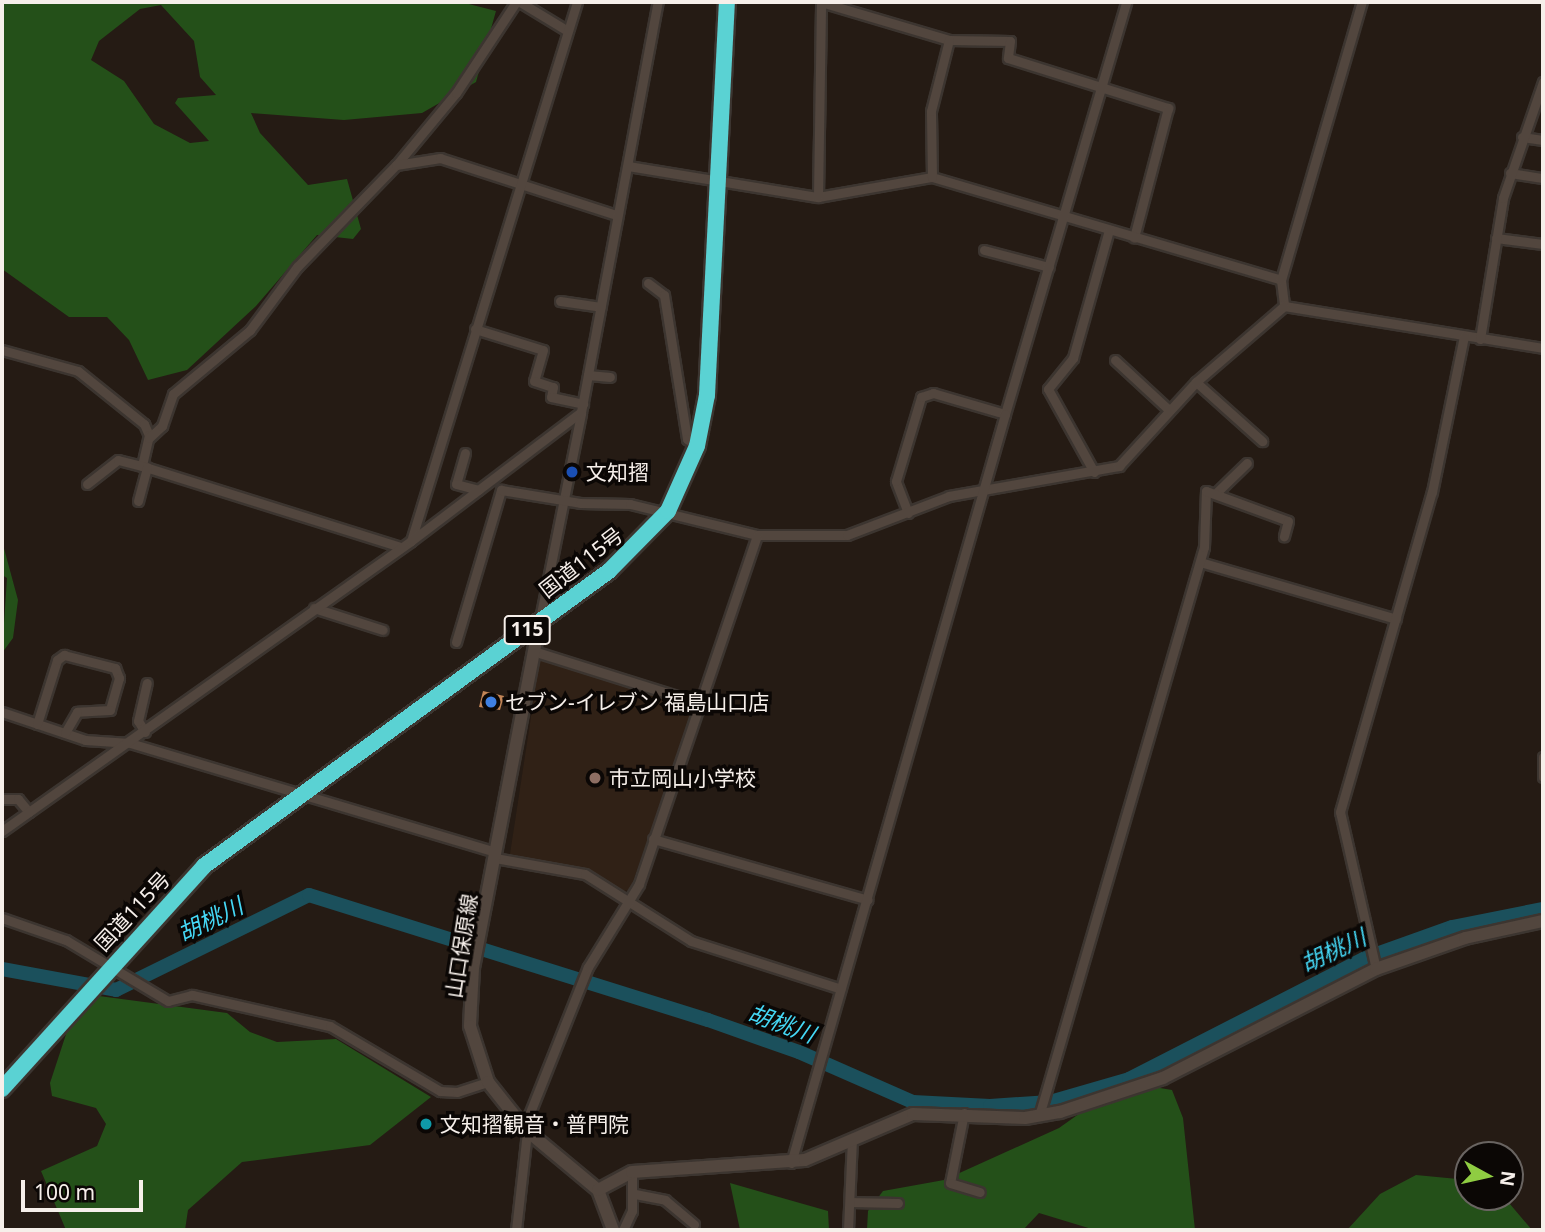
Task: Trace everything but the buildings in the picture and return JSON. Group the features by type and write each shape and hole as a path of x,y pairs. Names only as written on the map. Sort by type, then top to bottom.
{"highway":[{"name":"国道115号","path":"2,1088 108,967 204,866 300,793 622,561 668,511 697,446 707,395 727,2"}],"street":[{"path":"149,438 163,426 173,394 250,330 297,267 396,165 456,93 518,2 566,30"},
{"path":"411,541 566,30 577,2"},
{"path":"540,620 566,500 658,2"},
{"path":"818,197 817,82 822,2 949,40 1010,41 1008,58 1102,84 1168,108 1134,238"},
{"path":"791,1163 1126,2"},
{"path":"1284,306 1281,281 1362,2"},
{"path":"932,177 931,111 949,40"},
{"path":"1480,339 1496,237 1510,173 1543,82"},
{"path":"1522,137 1543,140"},
{"path":"396,165 440,158 617,215"},
{"path":"628,166 718,183 818,197 932,177 1281,281"},
{"path":"1510,173 1543,178"},
{"path":"1094,472 1048,389 1073,358 1110,230"},
{"path":"1496,237 1543,244"},
{"path":"984,250 1049,267"},
{"path":"648,283 664,295 687,439 697,446"},
{"path":"560,301 601,307"},
{"path":"1284,306 1543,348"},
{"path":"465,453 456,484 668,511 757,535 835,537 908,513 949,496 984,493 1119,466 1196,382 1284,306"},
{"path":"475,329 542,350 534,381 553,387 551,397 582,408"},
{"path":"1376,969 1340,812 1432,492 1464,336"},
{"path":"2,350 78,371 145,426 149,438 138,501"},
{"path":"1115,360 1169,410"},
{"path":"588,375 610,377"},
{"path":"1196,382 1262,441"},
{"path":"908,513 896,481 921,397 933,393 1005,414"},
{"path":"2,831 130,743 314,608 411,541 582,408"},
{"path":"88,484 118,460 401,547"},
{"path":"1216,493 1247,463"},
{"path":"456,642 501,490"},
{"path":"1039,1116 1200,562 1209,528 1206,491 1288,521 1284,536"},
{"path":"516,1230 526,1130 581,981 629,905 757,535"},
{"path":"1200,562 1396,619"},
{"path":"314,608 383,631"},
{"name":"山口保原線","path":"540,620 470,997 470,1026 488,1083 526,1130 598,1190 613,1230"},
{"path":"533,651 699,703"},
{"path":"37,724 57,660 64,655 115,668 119,678 110,710 77,712 65,733"},
{"path":"145,732 138,721 147,683"},
{"path":"2,712 65,733 130,743 495,855 585,874 629,905 716,952 841,989"},
{"path":"1543,757 1543,777"},
{"path":"2,799 18,799 29,812"},
{"path":"653,839 868,900"},
{"path":"2,918 66,940 168,1001 192,995 330,1026 440,1090 457,1092 488,1083"},
{"path":"598,1190 632,1172 791,1163 913,1114 1039,1116 1152,1082 1376,969 1465,938 1543,921"},
{"path":"964,1113 950,1183 980,1192"},
{"path":"848,1230 852,1139"},
{"path":"623,1230 635,1194 632,1172"},
{"path":"635,1194 665,1200 694,1224"},
{"path":"850,1202 898,1203"}],"shaded area":[{"name":"市立岡山小学校","path":"540,658 694,709 630,890 622,891 593,872 510,854"}],"green space":[{"path":"2,2 461,2 496,11 476,82 422,113 344,120 251,113 260,133 308,185 347,179 361,229 353,239 317,235 256,306 187,370 148,380 129,340 107,317 69,317 2,269","holes":["161,5 194,41 200,77 216,95 178,98 175,103 209,141 190,143 154,124 124,81 91,60 99,41 140,9"]},
{"path":"2,541 18,600 13,638 2,653 7,578 2,575"},
{"path":"99,996 227,1013 250,1032 277,1042 336,1039 431,1097 370,1145 242,1162 188,1210 185,1230 66,1230 41,1171 97,1146 106,1124 96,1108 52,1096 50,1083 73,1013"},
{"path":"1124,1082 1172,1090 1183,1118 1195,1230 1095,1230 1039,1213 1023,1230 867,1229 868,1211 883,1191 944,1180 1059,1128"},
{"path":"1416,1175 1454,1179 1454,1211 1516,1211 1532,1230 1347,1230 1380,1194"},
{"path":"730,1183 828,1211 829,1230 740,1230"}],"waterway":[{"name":"胡桃川","path":"2,969 116,990 309,895 708,1020 799,1052 913,1102 990,1106 1050,1102 1129,1079 1365,958 1452,927 1543,909"}],"place":[{"name":"文知摺","path":"572,472"},
{"name":"セブン-イレブン 福島山口店","path":"491,702"},
{"name":"市立岡山小学校","path":"595,778"},
{"name":"文知摺観音・普門院","path":"426,1124"}]}
